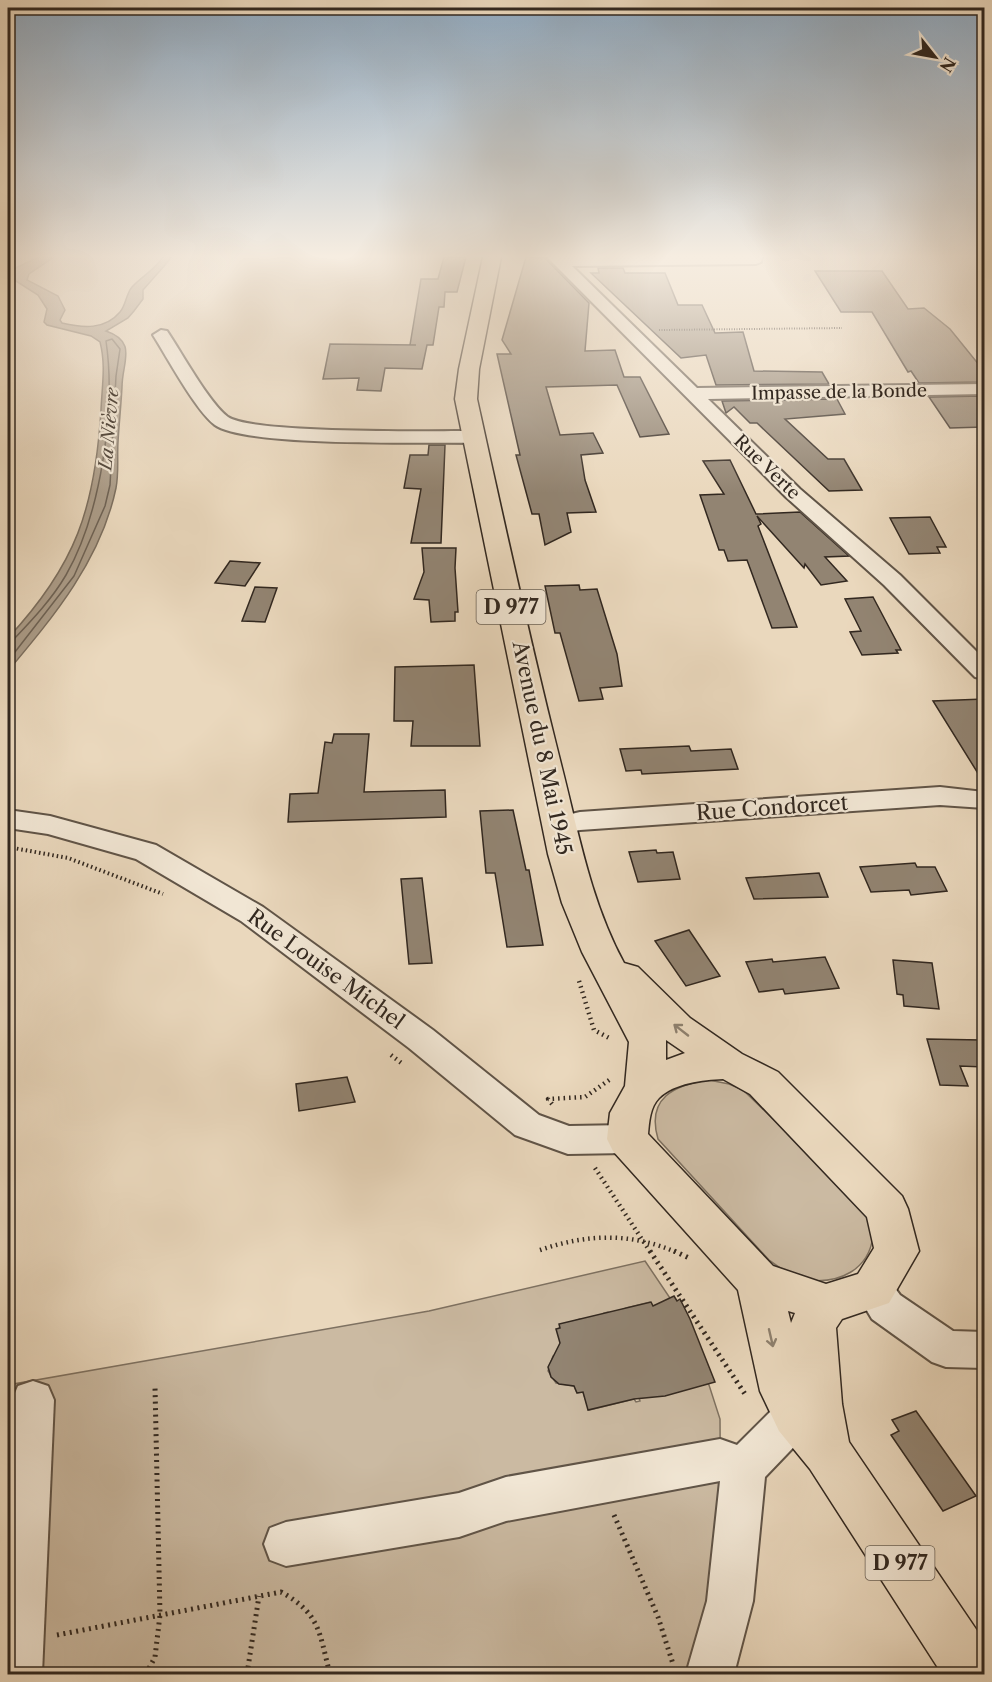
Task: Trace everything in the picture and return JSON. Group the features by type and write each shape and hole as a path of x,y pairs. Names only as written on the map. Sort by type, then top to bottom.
{"main road":[{"name":"Avenue du 8 Mai 1945","path":"476,335 466,399 530,700 560,825 564,855 579,903 600,952 648,1042 645,1087"},
{"name":"Avenue du 8 Mai 1945","path":"600,952 677,1028 728,1064 764,1083 887,1209 897,1251 873,1289"},
{"path":"728,1064 695,1065 645,1087 630,1113 627,1139 758,1281 826,1304 873,1289"},
{"name":"D 977","path":"758,1281 784,1391 813,1423 974,1674"},
{"name":"D 977","path":"813,1423 813,1325 826,1304"}],"street":[{"path":"161,335 212,412 233,427 310,434 474,437"},
{"name":"Rue Verte","path":"633,335 793,493 892,579 984,672"},
{"name":"Impasse de la Bonde","path":"694,394 984,389"},
{"name":"Rue Condorcet","path":"560,825 580,821 940,796 984,800"},
{"name":"Rue Louise Michel","path":"8,819 50,825 146,852 252,914 421,1039 527,1125 568,1140 627,1139"},
{"path":"873,1289 886,1306 946,1349 984,1350"},
{"path":"19,1658 33,1400"},
{"path":"744,1468 813,1423"},
{"path":"286,1544 459,1515 506,1499 720,1460 744,1468"},
{"path":"710,1674 730,1600 744,1468"}],"path":[{"path":"8,847 38,849 98,867 165,895"},
{"path":"386,1052 405,1066"},
{"path":"540,1250 564,1241 606,1236 642,1239 693,1260"},
{"path":"146,1674 155,1657 160,1615 155,1386"},
{"path":"600,1481 658,1617 674,1667 672,1674"},
{"path":"19,1658 160,1615 281,1592 302,1604 315,1620 330,1674"},
{"path":"247,1674 260,1596"}],"shaded area":[{"path":"709,1080 729,1084 743,1090 866,1208 873,1236 866,1258 859,1266 841,1277 819,1281 802,1279 782,1269 769,1260 658,1139 655,1125 656,1113 666,1096 674,1090"},
{"path":"645,1261 672,1301 653,1306 650,1302 626,1308 610,1316 608,1312 604,1313 605,1317 581,1323 580,1319 557,1329 563,1332 560,1352 553,1356 548,1371 556,1383 574,1386 577,1393 583,1392 589,1410 634,1399 636,1402 640,1401 639,1398 707,1382 709,1385 720,1419 721,1581 694,1674 8,1674 8,1385 429,1311"}],"water":[{"name":"La Nièvre","path":"89,335 115,335 125,347 116,488 99,539 74,586 8,671 8,638 31,611 66,560 87,506 98,445 103,367 100,342"}],"building":[{"path":"412,335 435,335 433,345 427,345 422,369 385,368 381,391 357,390 359,378 323,379 330,344 410,345"},
{"path":"503,335 586,335 585,351 615,350 624,377 640,377 669,434 640,437 617,385 546,387 560,435 593,433 603,453 581,455 585,480 596,512 567,513 571,532 545,545 539,514 532,514 516,455 520,455 497,354 511,354 502,340"},
{"path":"657,335 744,335 754,371 822,372 829,384 716,385 706,355 681,358"},
{"path":"886,335 955,335 984,371 984,382 919,383 911,371 908,372"},
{"path":"984,396 984,427 950,428 929,397"},
{"path":"837,399 845,414 785,419 828,459 844,459 862,490 829,491 757,423 750,423 734,407 726,413 722,401"},
{"path":"429,445 445,445 441,543 411,543 421,489 404,488 410,455 428,455"},
{"path":"730,460 756,514 800,512 849,556 825,557 847,581 821,585 805,564 804,568 757,516 761,524 758,526 797,627 772,628 747,560 728,561 724,550 719,550 700,495 724,494 703,461"},
{"path":"930,517 946,547 937,547 940,553 909,554 890,518"},
{"path":"422,548 456,548 458,612 455,612 455,621 431,622 429,600 414,599 424,572"},
{"path":"230,561 260,563 245,586 215,583"},
{"path":"579,585 580,590 597,589 617,654 622,686 600,688 603,699 579,701 560,633 555,633 545,586"},
{"path":"255,587 277,588 265,622 242,621"},
{"path":"873,597 901,650 896,650 898,653 862,655 850,632 861,631 845,599"},
{"path":"474,665 480,746 411,746 413,721 394,721 395,667"},
{"path":"984,699 984,783 933,701"},
{"path":"334,734 369,734 364,792 445,790 446,817 288,822 290,794 318,793 325,742 332,743"},
{"path":"689,746 691,751 731,749 738,769 642,774 641,770 626,771 620,749"},
{"path":"513,810 526,870 529,870 543,945 507,947 495,873 486,873 480,811"},
{"path":"656,850 657,853 673,852 680,879 638,882 629,852"},
{"path":"915,863 917,867 935,867 947,891 911,895 909,890 871,892 860,867"},
{"path":"819,873 828,897 754,899 746,878"},
{"path":"422,878 432,963 409,964 401,879"},
{"path":"689,930 720,976 686,986 655,941"},
{"path":"825,957 839,988 785,994 783,989 759,992 746,962 772,959 773,962"},
{"path":"893,960 932,963 939,1009 904,1006 903,995 897,994"},
{"path":"927,1039 981,1040 984,1067 960,1066 968,1086 940,1085"},
{"path":"347,1077 355,1102 299,1111 296,1084"},
{"path":"674,1296 677,1301 680,1299 690,1319 715,1382 665,1396 634,1399 588,1410 583,1392 577,1393 574,1386 559,1384 551,1377 548,1367 560,1343 556,1329 560,1328 559,1324 651,1302 653,1306"},
{"path":"916,1411 976,1496 943,1511 891,1435 899,1431 892,1420"}]}
